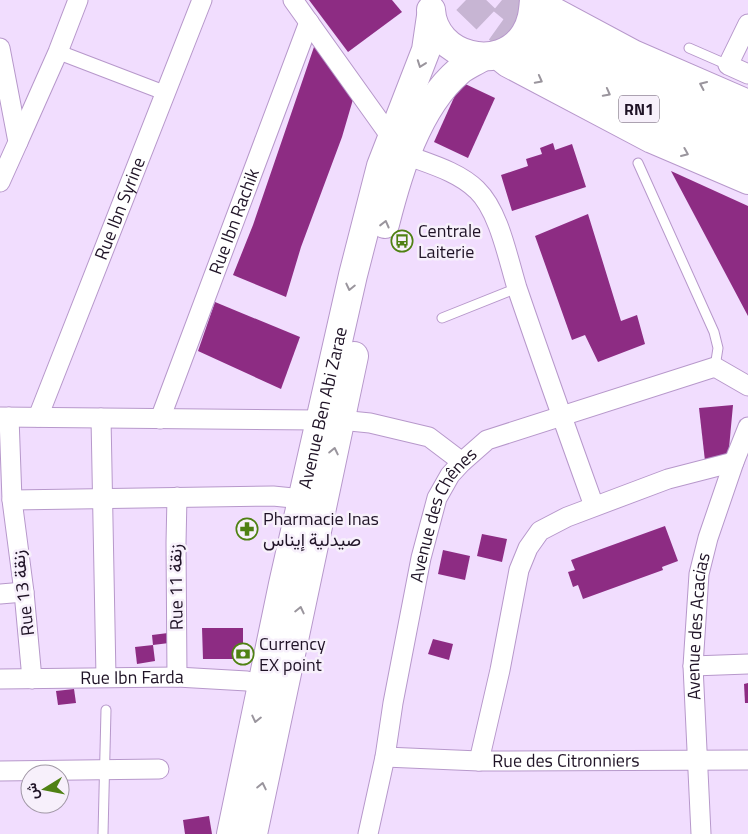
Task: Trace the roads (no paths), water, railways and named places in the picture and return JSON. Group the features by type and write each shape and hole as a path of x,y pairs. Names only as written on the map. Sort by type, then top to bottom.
{"main road":[{"name":"Avenue Ben Abi Zarae","path":"253,834 330,420 353,275 381,166 400,147 420,122 438,93 460,70 513,47 525,34 532,18 534,0"},
{"path":"534,0 633,54 748,104"},
{"name":"Avenue Ben Abi Zarae","path":"400,147 426,50 431,8"},
{"path":"431,8 436,30 444,41 455,50 468,56 490,56 508,63 652,139 748,180"},
{"name":"RN1","path":"748,132 592,61 537,44 648,114 748,159"},
{"name":"Avenue Ben Abi Zarae","path":"232,834 283,584 304,499 330,420"}],"street":[{"path":"0,182 58,52 78,0"},
{"name":"Rue Ibn Syrine","path":"38,417 202,0"},
{"path":"293,0 400,147 454,173 477,190 488,204 496,220 517,288 594,506"},
{"name":"Rue Ibn Rachik","path":"160,419 309,22"},
{"path":"748,24 728,65 748,74"},
{"path":"0,48 18,142"},
{"path":"58,52 165,93"},
{"path":"715,367 748,386"},
{"name":"Avenue des Chênes","path":"368,834 386,757 421,558 437,498 450,475 486,440 715,367"},
{"path":"4,417 330,420 370,423 429,437 462,462"},
{"name":"Rue 13 زنقة","path":"4,417 32,679"},
{"path":"101,418 106,677"},
{"name":"Avenue des Acacias","path":"700,834 693,666 699,574 708,538 748,427"},
{"path":"479,761 500,670 519,570 528,548 540,531 594,506 668,479 734,462"},
{"path":"12,500 273,496 304,499"},
{"name":"Rue 11 زنقة","path":"177,497 177,677"},
{"path":"0,594 24,592"},
{"path":"693,666 748,664"},
{"name":"Rue Ibn Farda","path":"0,679 177,677 247,681 263,686"},
{"name":"Rue des Citronniers","path":"386,757 479,761 748,760"},
{"path":"0,771 159,768"}],"lane":[{"path":"689,48 728,65"},
{"path":"638,163 714,332 718,348 715,367"},
{"path":"442,318 517,288"},
{"path":"103,834 106,710"}],"tunnel":[{"path":"466,0 491,24 533,54"},
{"path":"502,0 542,33"}],"place":[{"name":"Centrale Laiterie","path":"402,241"},
{"name":"Pharmacie Inas صيدلية إيناس","path":"247,529"},
{"name":"Currency EX point","path":"243,654"}]}
